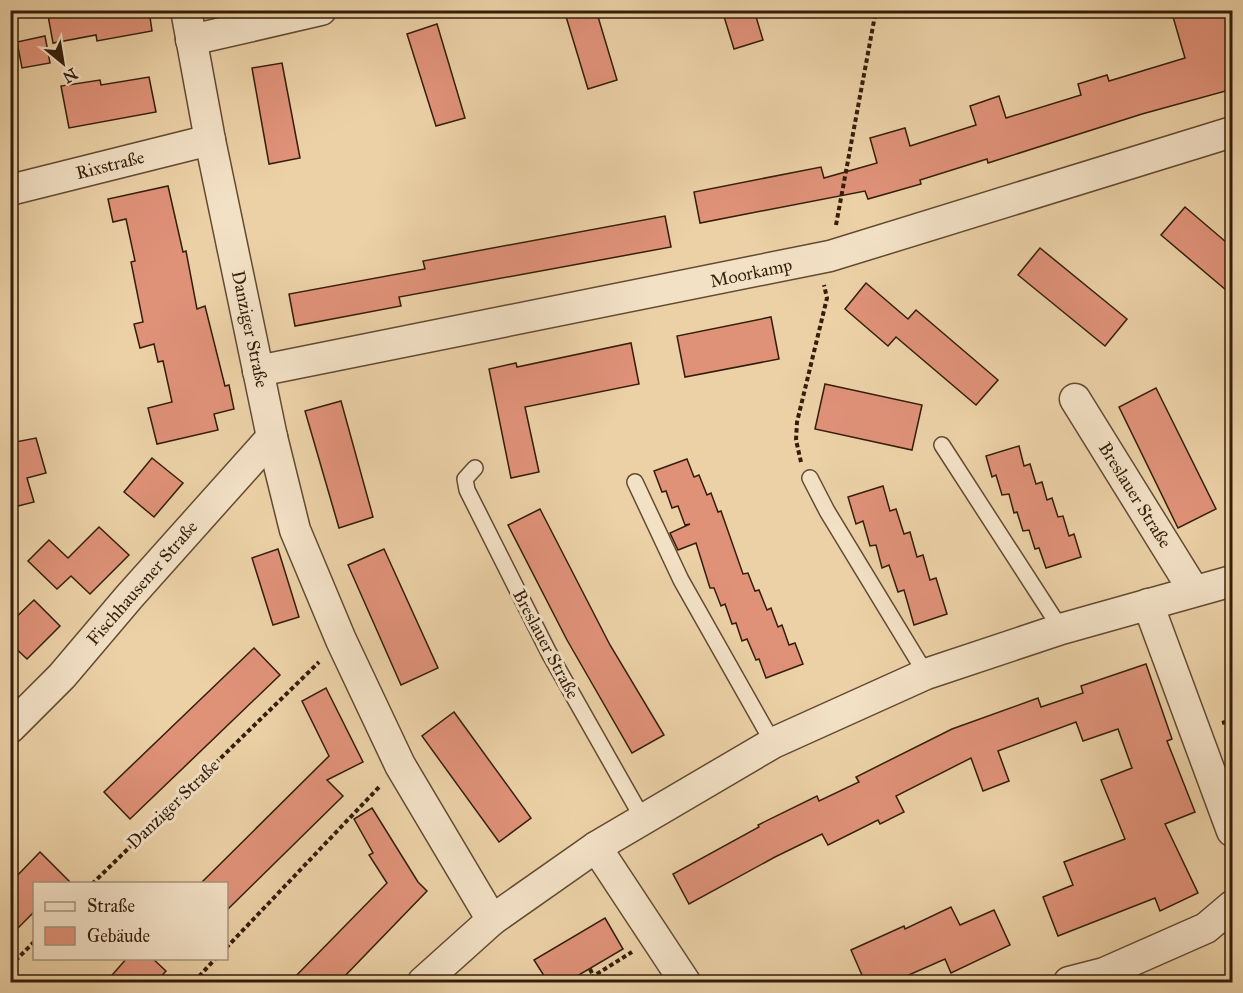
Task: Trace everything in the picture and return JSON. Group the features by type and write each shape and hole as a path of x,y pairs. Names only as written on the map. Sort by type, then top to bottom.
{"street":[{"name":"Danziger Straße","path":"186,10 210,140 258,371 295,530 341,640 400,765 492,920"},
{"path":"191,40 321,10"},
{"name":"Moorkamp","path":"258,371 825,257 1233,132"},
{"name":"Rixstraße","path":"10,190 210,140"},
{"name":"Breslauer Straße","path":"1075,399 1194,591"},
{"name":"Fischhausener Straße","path":"10,728 62,676 129,597 272,437"},
{"path":"423,982 492,920 596,846 773,743 926,674 1061,629 1233,581"},
{"path":"1148,604 1233,831"},
{"path":"596,846 685,982"},
{"path":"1070,982 1104,973 1206,928 1233,906"}],"lane":[{"path":"942,445 1061,629"},
{"name":"Breslauer Straße","path":"475,468 465,479 467,490 549,652 643,819"},
{"path":"810,478 827,511 926,674"},
{"path":"635,482 681,580 773,743"}],"path":[{"path":"810,478 799,458 796,440 797,422 827,298 825,257 876,10"},
{"name":"Danziger Straße","path":"94,882 341,640"},
{"path":"228,946 400,765"},
{"path":"584,982 656,938"},
{"path":"10,966 33,943"},
{"path":"194,982 214,960"},
{"path":"590,969 593,975"}],"building":[{"path":"47,10 149,10 152,31 97,41 96,35 53,43"},
{"path":"564,10 596,10 617,80 588,89"},
{"path":"722,10 754,10 763,40 734,49"},
{"path":"1171,10 1233,10 1233,89 1142,114 988,163 987,159 920,180 921,184 868,199 865,191 700,223 694,192 821,167 824,178 877,163 870,138 905,128 910,146 976,125 970,106 999,96 1006,118 1081,95 1078,84 1107,75 1109,81 1185,58"},
{"path":"437,24 465,118 436,126 407,34"},
{"path":"45,36 50,63 22,68 17,42"},
{"path":"282,63 300,158 269,164 252,68"},
{"path":"149,77 156,112 69,128 61,86 100,80 101,85"},
{"path":"168,186 183,252 186,251 197,309 205,306 225,386 229,385 234,409 214,414 218,430 157,444 148,408 172,402 163,361 158,362 154,344 140,348 134,324 143,322 131,262 135,261 126,219 113,222 108,199"},
{"path":"1185,207 1233,248 1233,296 1161,235"},
{"path":"665,216 671,247 399,297 401,306 295,326 289,294 425,269 423,261"},
{"path":"1040,248 1127,319 1105,346 1018,275"},
{"path":"866,283 908,319 916,310 998,380 976,405 896,337 888,346 845,309"},
{"path":"771,317 779,359 685,377 677,336"},
{"path":"631,343 639,384 525,407 539,472 511,478 489,369 516,363 517,367"},
{"path":"825,384 922,405 912,450 815,429"},
{"path":"1156,388 1216,509 1178,528 1119,407"},
{"path":"341,401 373,517 339,528 305,411"},
{"path":"36,438 46,473 27,478 34,502 10,508 10,443"},
{"path":"1019,446 1024,466 1030,464 1036,484 1042,482 1047,500 1052,498 1058,517 1063,516 1069,536 1074,534 1081,557 1046,568 1039,548 1035,549 1029,530 1023,531 1017,512 1014,513 1009,494 1002,495 996,475 992,477 986,456"},
{"path":"152,458 183,483 154,517 124,492"},
{"path":"687,459 694,477 699,475 707,495 711,493 718,512 721,511 743,574 748,573 755,591 759,590 767,610 771,608 778,627 782,625 789,645 795,643 803,664 766,678 759,659 756,660 747,639 742,641 736,623 732,624 725,604 721,606 714,588 710,588 696,543 678,550 670,533 690,524 685,525 678,506 672,508 666,491 662,492 654,471"},
{"path":"883,486 890,511 896,509 904,534 910,532 917,557 923,555 930,580 936,578 947,614 914,625 904,590 898,592 889,565 882,568 876,545 870,546 863,521 856,524 848,497"},
{"path":"540,509 610,645 664,735 632,753 567,640 508,525"},
{"path":"99,527 129,555 90,594 71,576 57,589 28,561 49,540 68,558"},
{"path":"278,549 299,617 273,625 252,558"},
{"path":"384,549 438,668 401,685 348,565"},
{"path":"34,600 60,626 27,659 10,643 10,623"},
{"path":"254,648 280,675 130,819 104,792"},
{"path":"1146,664 1172,739 1167,741 1195,812 1165,824 1198,893 1160,911 1155,898 1058,936 1043,897 1073,885 1064,862 1125,839 1101,780 1132,768 1118,729 1083,741 1076,722 998,751 1009,781 983,791 971,758 896,796 904,812 880,824 878,820 828,845 822,834 689,904 673,874 759,827 758,825 817,796 819,801 859,782 856,777 952,729 1038,698 1041,707 1083,693 1081,686"},
{"path":"326,688 363,762 327,780 343,796 228,909 228,882 202,882 329,756 302,701"},
{"path":"454,712 531,818 499,842 422,736"},
{"path":"372,808 418,882 427,891 339,982 290,982 387,883 369,855 373,853 354,819"},
{"path":"40,852 70,882 33,882 33,913 10,936 10,883"},
{"path":"951,907 960,925 994,910 1010,945 951,973 945,959 893,982 865,982 851,950 904,926 905,929"},
{"path":"605,918 623,949 567,982 548,982 534,960"},
{"path":"125,960 154,960 166,971 156,982 106,982"}]}
